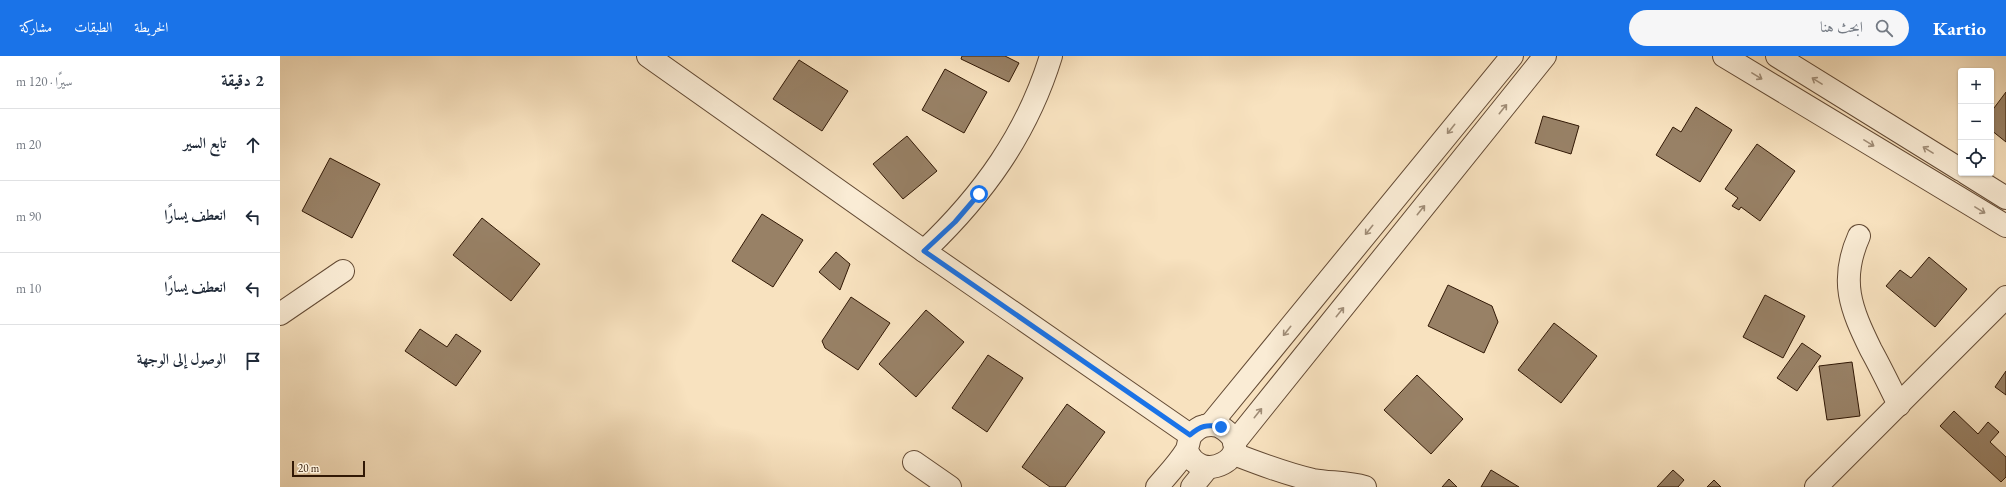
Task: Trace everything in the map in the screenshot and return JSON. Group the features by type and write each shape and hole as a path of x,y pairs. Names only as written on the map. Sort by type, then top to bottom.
{"street":[{"path":"648,56 924,251 1189,443"},
{"path":"924,251 955,222 979,194 1008,152 1031,109 1052,56"},
{"path":"1157,487 1198,428 1210,424 1512,56"},
{"path":"1189,443 1190,460 1196,467 1198,479 1223,469 1230,463 1234,449 1545,56"},
{"path":"1724,56 2006,226"},
{"path":"1777,56 1958,168"},
{"path":"1971,176 2006,198"},
{"path":"1859,236 1853,250 1850,265 1849,295 1858,324 1899,405"},
{"path":"280,314 343,271"},
{"path":"1816,487 2006,297"},
{"path":"1210,424 1221,427 1229,433 1234,449 1294,475 1327,482 1353,483 1365,487"},
{"path":"914,462 950,487"}],"building":[{"path":"962,56 1005,56 1019,63 1009,82 961,59"},
{"path":"799,60 848,91 822,131 773,99"},
{"path":"945,69 987,92 964,133 922,110"},
{"path":"2006,92 2006,142 1994,132 1994,108"},
{"path":"1696,107 1732,130 1700,182 1656,155 1673,127 1681,132"},
{"path":"1543,116 1579,126 1571,154 1535,143"},
{"path":"907,136 937,171 903,199 873,164"},
{"path":"1757,144 1795,171 1760,221 1741,207 1739,210 1732,206 1738,198 1725,189"},
{"path":"330,158 380,184 352,238 302,211"},
{"path":"762,214 803,240 773,287 732,261"},
{"path":"482,218 540,264 511,301 453,255"},
{"path":"836,252 850,264 840,290 819,272"},
{"path":"1929,257 1967,289 1935,327 1886,286 1900,270 1911,278"},
{"path":"1448,285 1492,306 1498,322 1484,353 1428,326"},
{"path":"1765,295 1805,316 1783,358 1743,337"},
{"path":"851,297 890,323 858,370 825,348 822,341"},
{"path":"926,310 964,342 916,397 879,364"},
{"path":"1554,323 1597,356 1561,403 1518,370"},
{"path":"420,329 447,347 456,334 481,351 456,386 405,351"},
{"path":"1802,343 1821,356 1797,391 1777,378"},
{"path":"988,355 1023,378 987,432 952,408"},
{"path":"1852,362 1860,416 1827,420 1819,366"},
{"path":"2006,371 2006,395 1995,387"},
{"path":"1417,375 1463,419 1431,454 1384,410"},
{"path":"1067,404 1105,432 1065,487 1050,487 1022,467"},
{"path":"1954,411 1978,434 1988,422 1999,432 1990,442 2006,457 2006,477 2001,482 1940,426"},
{"path":"1491,470 1519,487 1481,487"},
{"path":"1673,470 1684,480 1678,487 1657,487"},
{"path":"1449,479 1457,487 1442,487"},
{"path":"1714,480 1721,487 1707,487"}],"route":[{"path":"979,194 955,222 924,251 1190,435 1198,428 1210,424 1221,427"}]}
